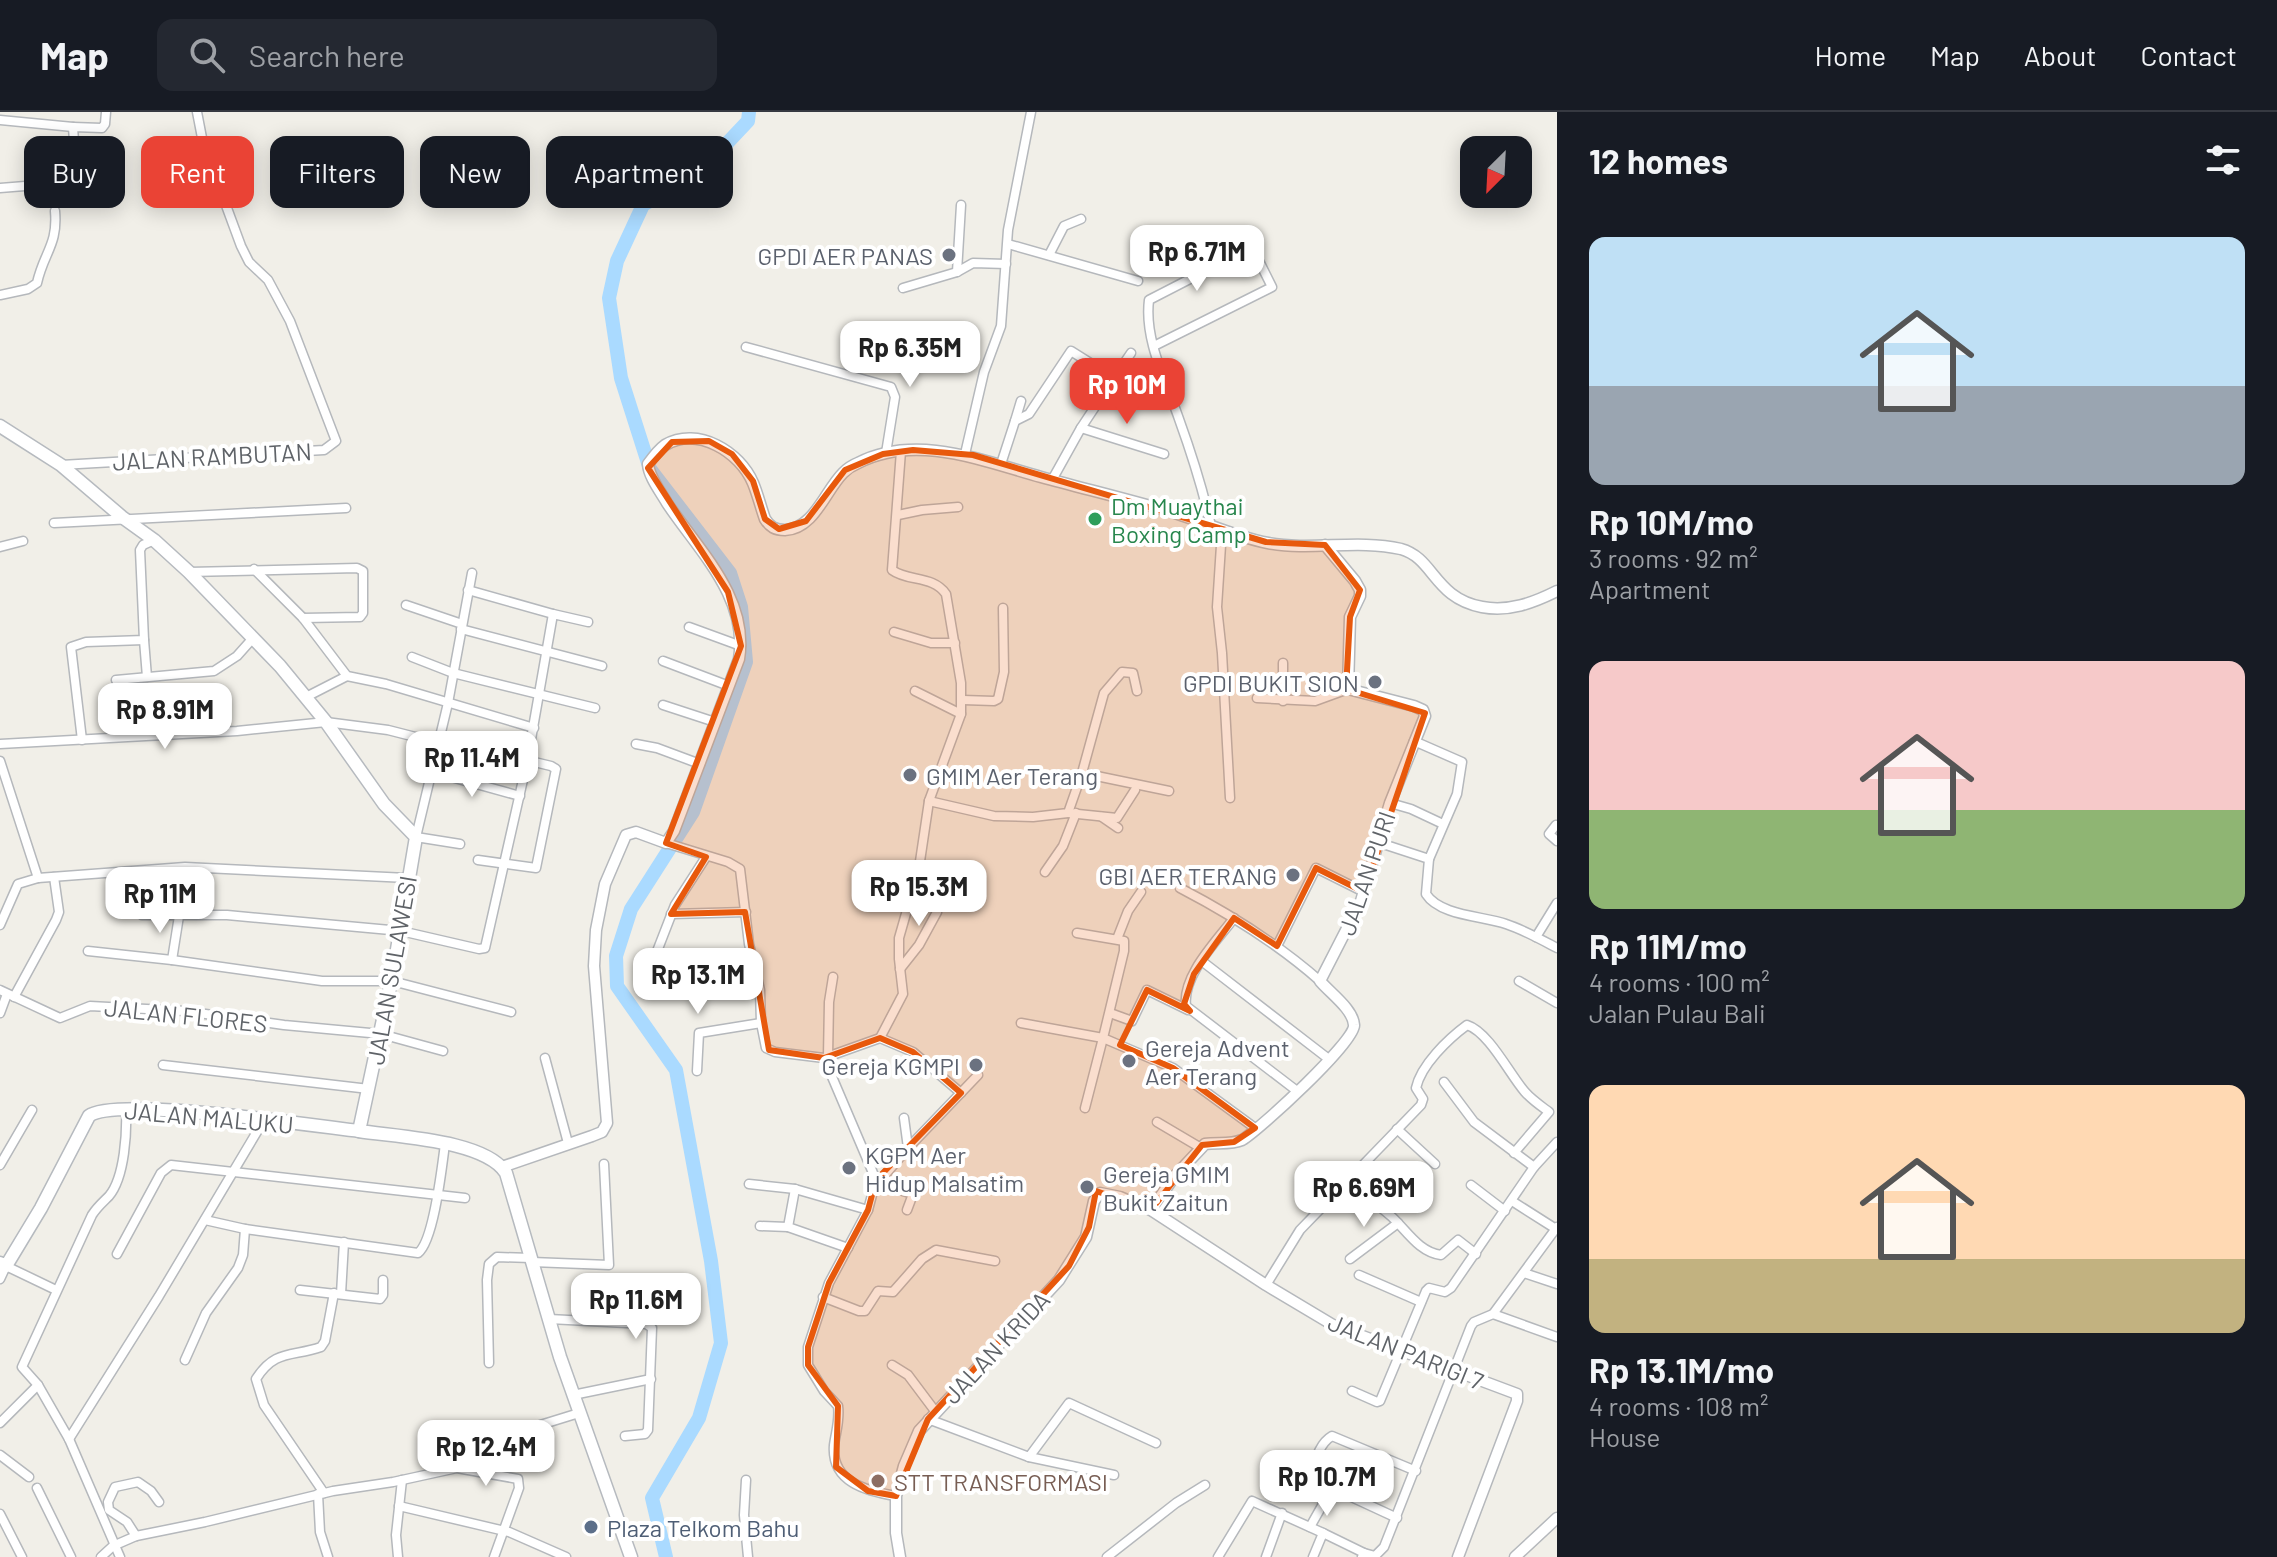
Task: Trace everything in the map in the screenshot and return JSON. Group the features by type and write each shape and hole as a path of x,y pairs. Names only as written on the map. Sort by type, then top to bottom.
{"main road":[{"path":"0,426 61,465 189,572 254,637 306,697 384,804 416,837"},
{"name":"JALAN SULAWESI","path":"359,1131 392,981 416,837"},
{"name":"JALAN MALUKU","path":"3,1264 41,1208 89,1116 101,1110 126,1107 359,1131"},
{"path":"359,1131 479,1152 502,1167 510,1184 573,1395 631,1557"}],"street":[{"path":"45,123 47,112"},
{"path":"0,120 102,128 106,112"},
{"name":"JALAN RAMBUTAN","path":"61,465 324,450 336,441 290,321 268,280 249,262 241,246 203,143 197,112"},
{"path":"965,454 984,372 1001,326 1008,230 1031,112"},
{"path":"0,188 67,180 74,164 73,127"},
{"path":"957,272 961,205"},
{"path":"0,295 28,289 37,283 43,261 55,240 55,211"},
{"path":"1049,255 1064,226 1081,219"},
{"path":"1008,244 1138,281"},
{"path":"1154,346 1272,287 1252,247 1149,300 1146,322 1154,346 1203,489 1217,528 1217,607 1230,798"},
{"path":"903,288 977,263 1006,264"},
{"path":"746,347 894,389 886,453"},
{"path":"1015,421 1029,414 1071,351 1114,378"},
{"path":"1052,480 1081,428 1131,353"},
{"path":"1001,464 1021,401"},
{"path":"1081,428 1164,454"},
{"path":"668,844 729,686 741,646 728,592 660,492 648,464 662,447 672,442 695,439 722,447 732,454 753,481 768,525 779,529 797,528 813,514 845,470 861,461 901,451 965,454 1278,544 1363,543 1410,552 1453,597 1483,608 1500,609 1536,602 1557,591"},
{"path":"880,1038 903,994 899,938 919,868 929,801 961,714 963,700 949,604 942,588 892,570 901,451"},
{"path":"898,515 958,507"},
{"path":"54,523 122,517 346,508"},
{"path":"147,677 139,553 143,545 154,540"},
{"path":"0,547 23,541"},
{"path":"1257,698 1315,701 1348,689 1350,617 1360,590 1325,545"},
{"path":"189,572 357,568 363,571 363,613 360,617 303,618"},
{"path":"254,569 303,618 347,676"},
{"path":"460,844 416,837 440,741 472,573"},
{"path":"468,590 588,622"},
{"path":"406,605 462,627 602,666"},
{"path":"963,700 998,699 1004,672 1003,608"},
{"path":"142,915 227,915 401,931 485,948 534,728 553,614"},
{"path":"689,627 741,646"},
{"path":"894,632 931,643 955,643"},
{"path":"116,680 198,674 220,669 254,637"},
{"path":"82,740 72,645 144,640"},
{"path":"412,657 453,673 595,708"},
{"path":"663,661 729,686"},
{"path":"1283,663 1283,701"},
{"path":"1045,872 1063,846 1104,693 1122,672 1133,673 1137,691"},
{"path":"306,697 347,676 396,687 534,728"},
{"name":"JALAN PURI","path":"1320,981 1346,936 1364,892 1390,803 1424,721 1423,710 1348,689"},
{"path":"915,691 961,714"},
{"path":"663,705 715,722"},
{"path":"0,744 237,731 326,722 388,730 556,769 535,870 478,860"},
{"path":"1414,741 1462,762 1457,794 1429,859 1425,884 1428,899 1463,914 1504,923 1557,948"},
{"path":"636,744 657,748 700,764"},
{"path":"0,761 3,784 38,878"},
{"path":"433,772 520,796"},
{"path":"1082,773 1169,791"},
{"path":"929,801 994,816 1033,817 1072,813 1117,818 1135,790"},
{"path":"1390,803 1443,824"},
{"path":"1097,814 1118,828"},
{"path":"1556,825 1549,834 1557,841"},
{"path":"502,1167 602,1132 607,1123 594,966 596,930 605,884 623,837 628,833 640,833 683,850 728,862 740,869 766,1048 826,1057 880,1038 909,1049 961,1093"},
{"path":"1380,843 1429,859"},
{"path":"649,972 671,914 706,857"},
{"path":"0,925 18,884 38,878 185,867 407,878"},
{"path":"1277,946 1316,868 1364,892"},
{"path":"0,1013 7,994 56,920 59,912 54,877"},
{"path":"1151,1210 1174,1177 1205,1144 1242,1140 1330,1060 1350,1038 1355,1027 1345,1009 1320,981 1277,946 1180,888"},
{"path":"1117,939 1128,911 1141,892"},
{"path":"1536,937 1556,907"},
{"path":"671,914 746,912"},
{"path":"900,969 919,945 937,912"},
{"path":"172,960 179,916"},
{"path":"1190,1011 1186,1006 1187,994 1194,974 1234,918"},
{"path":"1077,933 1117,939 1124,941 1125,945 1085,1108"},
{"path":"88,951 322,981 392,981 511,1012"},
{"path":"1203,962 1330,1060"},
{"path":"679,972 708,977 755,974"},
{"path":"833,977 826,1057 876,1182"},
{"path":"1519,981 1557,1003"},
{"path":"1110,1013 1132,1021 1147,990 1190,1011 1297,1091"},
{"name":"JALAN FLORES","path":"7,994 60,1018 90,1006 184,1011 381,1034 443,1051"},
{"path":"697,1071 699,1033 761,1023"},
{"path":"1021,1023 1103,1038 1173,1068 1255,1128"},
{"path":"1266,1285 1300,1230 1422,1103 1423,1099 1415,1086 1429,1065 1464,1027 1470,1025 1501,1058 1522,1089 1549,1112 1514,1153"},
{"path":"545,1058 568,1143"},
{"path":"163,1065 369,1089"},
{"path":"896,1496 868,1491 844,1477 836,1467 838,1406 824,1391 808,1365 808,1347 823,1297 868,1210 876,1182 978,1075"},
{"path":"1444,1082 1474,1122 1534,1167"},
{"path":"120,1557 69,1439 38,1385 22,1367 92,1215 109,1196 117,1180 127,1134 126,1107"},
{"path":"0,1165 32,1110"},
{"path":"904,1118 908,1148"},
{"path":"69,1439 264,1120"},
{"path":"1157,1122 1201,1148"},
{"path":"1397,1129 1435,1164"},
{"path":"1352,1391 1379,1402 1427,1289 1445,1292 1451,1288 1534,1167 1557,1142"},
{"path":"205,1220 245,1229 418,1253 423,1251 438,1195 445,1144"},
{"path":"489,1363 487,1280 489,1264 497,1257 609,1265 604,1164"},
{"path":"117,1254 165,1168 171,1165 465,1198"},
{"path":"1348,1180 1433,1254 1441,1255 1458,1240 1476,1254"},
{"path":"876,1182 913,1194 907,1210"},
{"path":"749,1184 795,1189 868,1210"},
{"path":"1471,1185 1505,1211"},
{"path":"788,1227 795,1189"},
{"name":"JALAN KRIDA","path":"900,1557 896,1533 896,1496 913,1444 932,1415 1059,1280 1086,1237 1098,1194 1120,1197 1151,1210"},
{"path":"1218,1557 1253,1501 1363,1555 1375,1556 1380,1552 1397,1518 1452,1370 1474,1322 1493,1314 1555,1232 1512,1201"},
{"name":"JALAN PARIGI 7","path":"1151,1210 1333,1325 1518,1397 1458,1557"},
{"path":"1350,1259 1398,1223"},
{"path":"760,1226 788,1227 848,1248"},
{"path":"185,1360 206,1313 238,1268 243,1255 245,1229"},
{"path":"328,1557 320,1532 321,1493 298,1452 264,1405 256,1379 269,1362 283,1354 321,1347 325,1341 337,1294 344,1242"},
{"path":"823,1297 865,1311 878,1291 893,1292 922,1259 936,1250 995,1261"},
{"path":"0,1279 3,1264 56,1290"},
{"path":"1524,1273 1557,1284"},
{"path":"1359,1275 1421,1302"},
{"path":"300,1290 380,1299 383,1280"},
{"path":"1493,1314 1557,1337"},
{"path":"549,1319 650,1325 652,1328 648,1430 645,1434 625,1436"},
{"path":"892,1365 908,1375 932,1415 1029,1457 1114,1475"},
{"path":"573,1395 651,1379"},
{"path":"0,1423 38,1385"},
{"path":"1029,1457 1069,1403 1156,1443"},
{"path":"524,1430 579,1413"},
{"path":"1397,1518 1317,1481 1312,1471 1321,1447 1332,1436 1416,1471"},
{"path":"0,1455 29,1477"},
{"path":"101,1557 113,1546 136,1536 321,1493 457,1468 518,1479 519,1488 494,1557"},
{"path":"398,1557 396,1535 402,1480"},
{"path":"746,1480 744,1515 748,1557"},
{"path":"136,1536 127,1522 109,1510 108,1502 115,1487 138,1482 151,1491 159,1502"},
{"path":"1107,1557 1176,1503 1205,1485"},
{"path":"37,1488 71,1557"},
{"path":"1310,1527 1332,1488"},
{"path":"399,1506 526,1537 566,1557"},
{"path":"1266,1557 1282,1513"},
{"path":"0,1514 22,1557"},
{"path":"1515,1557 1557,1518"},
{"path":"1313,1557 1323,1533"}],"highlighted area":[{"path":"709,441 732,454 753,481 765,519 779,529 806,521 845,470 883,454 913,450 973,455 1266,542 1325,545 1360,590 1350,617 1346,689 1425,713 1364,892 1316,868 1277,946 1234,918 1194,974 1184,1004 1190,1011 1147,990 1120,1045 1173,1068 1255,1128 1234,1142 1202,1145 1151,1210 1096,1191 1089,1227 1069,1266 928,1419 896,1496 868,1491 836,1467 838,1406 808,1365 808,1347 829,1283 868,1210 876,1180 961,1093 913,1052 880,1038 824,1058 769,1050 745,912 671,914 706,857 666,843 741,646 728,592 648,468 672,442"}],"waterway":[{"path":"666,1557 652,1498 699,1418 721,1343 711,1261 676,1070 617,986 616,956 631,909 693,812 746,662 741,607 730,573 650,469 621,378 609,298 617,261 643,205 698,174 748,121 749,112"}],"place":[{"name":"GPDI AER PANAS","path":"949,255"},
{"name":"Dm Muaythai Boxing Camp","path":"1095,519"},
{"name":"GPDI BUKIT SION","path":"1375,682"},
{"name":"GMIM Aer Terang","path":"910,775"},
{"name":"GBI AER TERANG","path":"1293,875"},
{"name":"Gereja Advent Aer Terang","path":"1129,1061"},
{"name":"Gereja KGMPI","path":"976,1065"},
{"name":"KGPM Aer Hidup Malsatim","path":"849,1168"},
{"name":"Gereja GMIM Bukit Zaitun","path":"1087,1187"},
{"name":"STT TRANSFORMASI","path":"878,1481"},
{"name":"Plaza Telkom Bahu","path":"591,1527"}]}
